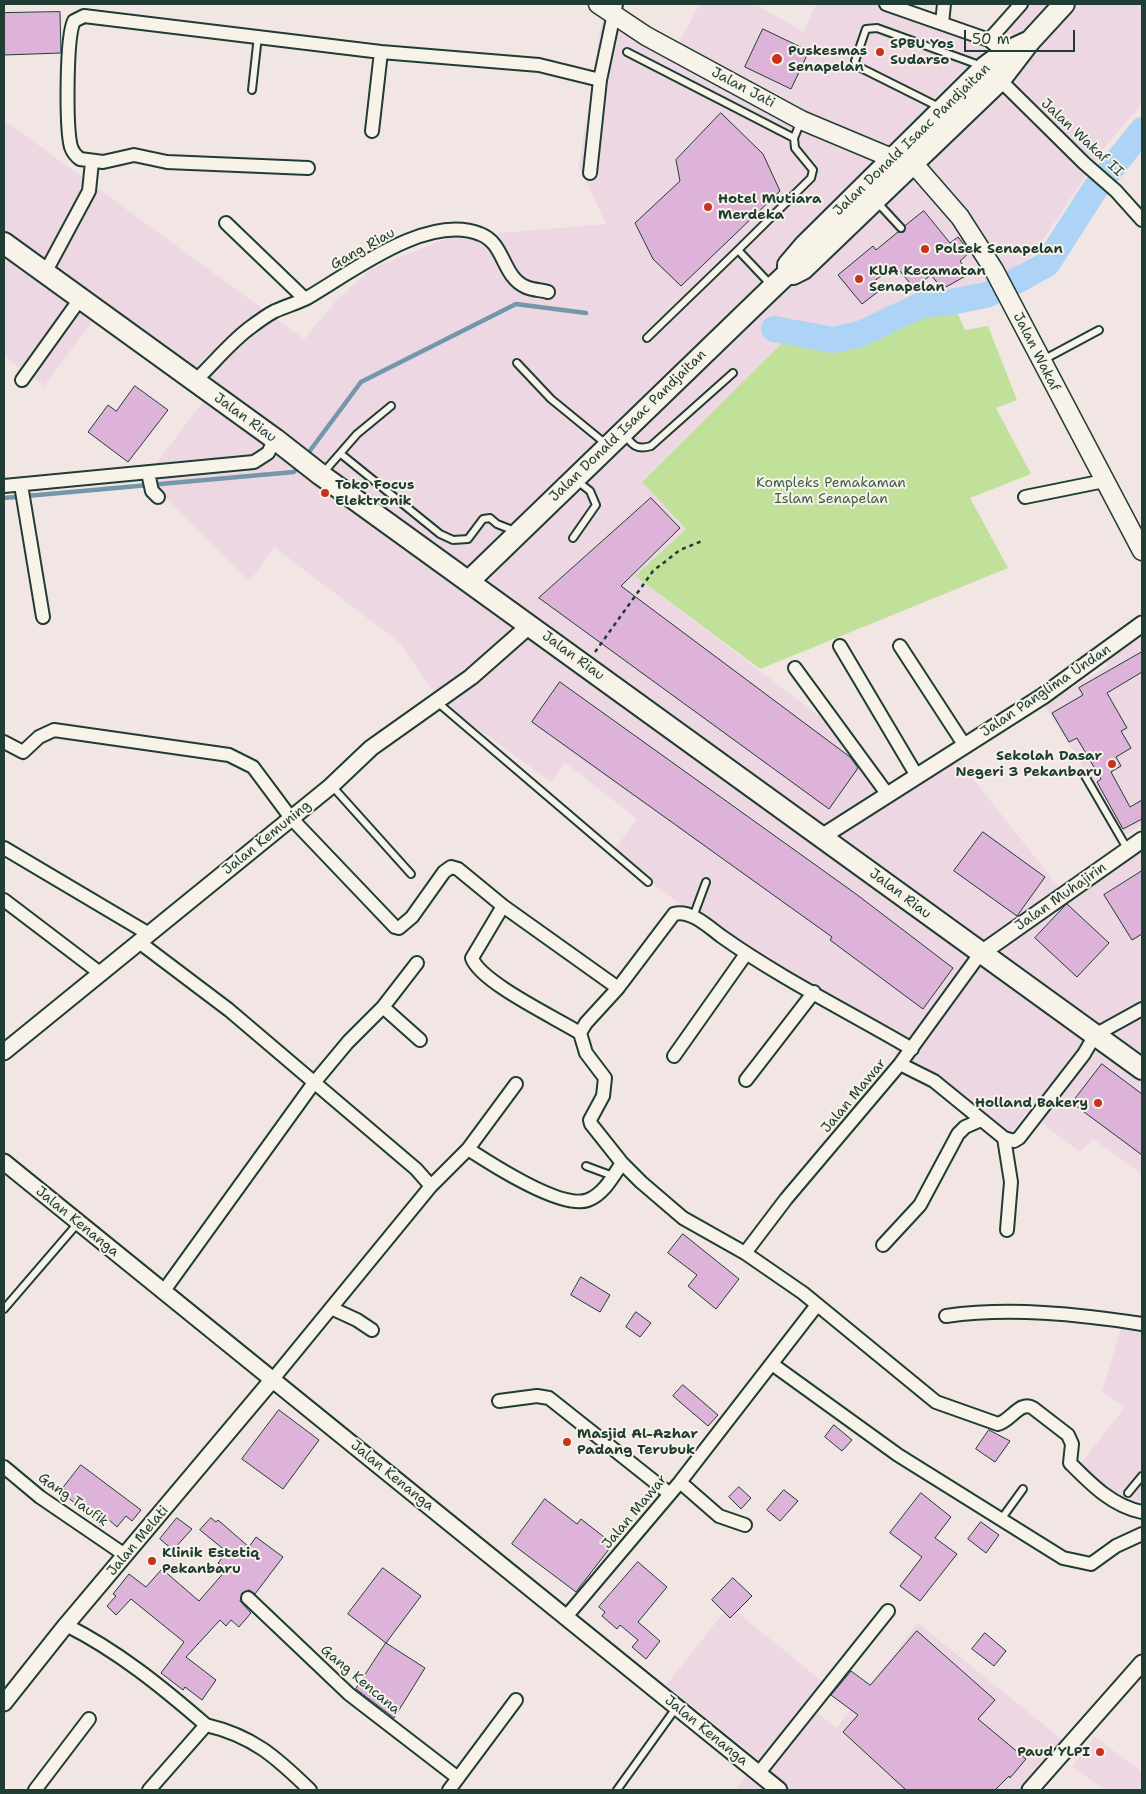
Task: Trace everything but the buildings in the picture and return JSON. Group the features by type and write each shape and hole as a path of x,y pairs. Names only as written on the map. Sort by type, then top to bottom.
{"main road":[{"name":"Jalan Donald Isaac Pandjaitan","path":"788,273 788,265 798,252 1000,80 1030,41 1064,4"},
{"name":"Jalan Jati","path":"609,7 646,36 802,120 904,161"},
{"name":"Jalan Donald Isaac Pandjaitan","path":"469,581 773,286 788,273 793,274 802,269 874,200 943,109 985,67 1004,53 1030,41"},
{"name":"Jalan Wakaf","path":"904,161 960,217 994,270 1142,551"},
{"name":"Jalan Riau","path":"4,242 275,439 318,473 823,836 980,954 1142,1069"}],"street":[{"path":"886,4 906,7 942,23 989,40 1004,53"},
{"path":"942,23 944,4"},
{"path":"989,40 1021,4"},
{"path":"590,173 609,7"},
{"path":"308,168 167,162 134,155 103,162 92,162 75,155 70,139 70,36 74,21 84,16 381,52 539,65 600,80"},
{"path":"372,131 381,52"},
{"name":"Jalan Wakaf II","path":"1000,80 1084,163 1116,191 1142,220"},
{"path":"45,273 89,192 92,162"},
{"path":"226,223 305,299"},
{"name":"Gang Riau","path":"195,381 245,331 273,312 305,299 393,248 424,234 448,229 463,229 481,234 492,241 501,252 508,270 517,280 526,287 548,292"},
{"path":"22,380 80,298"},
{"path":"4,486 22,490 152,485 254,462 268,453 275,439"},
{"path":"1025,497 1104,482"},
{"path":"22,490 43,616"},
{"name":"Jalan Panglima Undan","path":"823,836 1043,696 1142,624"},
{"name":"Jalan Kemuning","path":"4,1052 331,786 372,748 471,677 530,625"},
{"path":"840,646 917,776"},
{"path":"900,646 965,746"},
{"path":"795,668 888,794"},
{"path":"4,742 23,752 39,737 54,730 229,755 253,766 291,818 395,927 399,928 412,917 444,872 451,867 458,869 503,906 618,988"},
{"name":"Jalan Muhajirin","path":"980,954 1142,840"},
{"path":"4,848 144,938 313,1084 416,1169 431,1186"},
{"path":"4,900 100,973"},
{"path":"503,906 472,958 474,965 492,981 580,1033 586,1053 605,1078 603,1096 590,1120 591,1124 640,1182 683,1218 745,1253 817,1305 936,1402 998,1424 1005,1423 1023,1406 1028,1405 1068,1435 1072,1444 1070,1462 1100,1492 1124,1508 1142,1512"},
{"path":"580,1033 586,1023 618,988 674,914 682,912 694,917 746,954 912,1048"},
{"path":"674,1056 746,954"},
{"name":"Jalan Mawar","path":"745,1253 786,1200 900,1064 980,954"},
{"path":"163,1292 313,1084 348,1042 383,1007 417,963"},
{"path":"746,1080 814,992"},
{"path":"383,1007 420,1040"},
{"path":"900,1064 934,1081 1004,1138 1014,1141 1019,1138 1084,1054 1095,1035 1142,1009"},
{"path":"273,1380 431,1186 468,1149 516,1084"},
{"path":"884,1245 920,1205 958,1134 965,1127 982,1120"},
{"path":"1004,1138 1011,1182 1007,1230"},
{"path":"468,1149 510,1176 571,1200 587,1200 600,1194 622,1163"},
{"name":"Jalan Kenanga","path":"4,1162 779,1790"},
{"name":"Jalan Mawar","path":"565,1618 680,1482 817,1305"},
{"path":"331,1308 358,1320 372,1330"},
{"path":"946,1316 980,1311 1099,1317 1142,1324"},
{"path":"772,1364 898,1455 1002,1518 1063,1558 1091,1564 1116,1546 1142,1534"},
{"name":"Jalan Melati","path":"4,1703 66,1625 273,1380"},
{"path":"499,1401 537,1396 549,1398 670,1494"},
{"name":"Gang Taufik","path":"4,1467 40,1497 125,1555"},
{"path":"680,1482 719,1516 745,1524"},
{"name":"Gang Kencana","path":"248,1598 349,1694 458,1778"},
{"path":"758,1774 888,1611"},
{"path":"66,1625 93,1639 162,1687 206,1725 226,1730 253,1742 270,1754 310,1790"},
{"path":"1030,1790 1142,1663"},
{"path":"449,1790 516,1700"},
{"path":"35,1790 89,1719"},
{"path":"149,1790 206,1725"}],"lane":[{"path":"943,109 857,66 855,62 866,29 877,28 985,67"},
{"path":"252,90 258,36"},
{"path":"628,52 794,138"},
{"path":"648,338 811,178 813,170 811,165 795,148 794,138 802,120"},
{"path":"874,200 901,228"},
{"path":"738,250 773,286"},
{"path":"1042,360 1099,330"},
{"path":"517,363 551,399 608,446"},
{"path":"623,432 632,446 641,449 650,446 659,441 734,372"},
{"path":"318,473 340,454 357,434 391,406"},
{"path":"340,454 440,534 453,540 468,539 483,519 490,518 497,524 518,532"},
{"path":"573,478 590,492 596,505 573,538"},
{"path":"437,702 648,882"},
{"path":"1085,776 1128,850"},
{"path":"331,786 411,874"},
{"path":"694,917 706,882"},
{"path":"586,1166 612,1176"},
{"path":"4,1309 78,1223"},
{"path":"1128,1493 1142,1476"},
{"path":"1002,1518 1023,1489"},
{"path":"617,1790 676,1708"}],"path":[{"path":"595,652 653,571 680,550 702,541"}],"shaded area":[{"path":"700,4 755,4 803,32 816,4 890,4 983,34 1013,4 1142,4 1142,104 1107,144 1033,255 1014,268 974,285 921,297 858,327 833,332 802,327 782,343 642,482 686,529 635,576 836,729 884,795 950,750 1062,891 1142,838 1142,922 1132,929 1142,937 1142,1174 1093,1139 1080,1152 1027,1112 1007,1138 895,1054 900,1039 685,908 612,853 637,819 565,762 551,782 439,700 399,642 274,547 250,581 146,477 204,400 95,318 44,386 4,356 4,265 9,258 4,254 4,120 304,339 336,301 372,268 451,237 606,224 579,166 603,12 675,50"},
{"name":"Sekolah Dasar Negeri 3 Pekanbaru","path":"1142,625 1142,825 1125,835 1044,704 1108,666 1099,652"},
{"path":"1124,1319 1142,1322 1142,1509 1126,1504 1079,1466 1125,1407 1102,1392"},
{"path":"729,1606 822,1681 805,1702 836,1728 918,1623 1075,1750 1041,1790 735,1790 759,1760 666,1685"},
{"name":"Paud YLPI","path":"1095,1737 1142,1772 1142,1790 1105,1790 1072,1767"}],"green space":[{"name":"Kompleks Pemakaman Islam Senapelan","path":"922,308 955,308 965,330 988,326 1017,400 996,408 1031,474 970,498 1008,568 760,669 635,576 686,529 642,482 782,343 835,346 867,337"}],"waterway":[{"path":"774,329 833,340 860,334 924,304 946,303 986,295 1022,278 1047,264 1095,189 1142,130"},
{"path":"306,456 361,382 516,304 586,313"},
{"path":"4,498 294,472 300,464"}],"place":[{"name":"SPBU Yos Sudarso","path":"880,52"},
{"name":"Puskesmas Senapelan","path":"777,59"},
{"name":"Hotel Mutiara Merdeka","path":"708,207"},
{"name":"Polsek Senapelan","path":"925,249"},
{"name":"KUA Kecamatan Senapelan","path":"859,279"},
{"name":"Toko Focus Elektronik","path":"325,493"},
{"name":"Sekolah Dasar Negeri 3 Pekanbaru","path":"1112,764"},
{"name":"Holland Bakery","path":"1098,1103"},
{"name":"Masjid Al-Azhar Padang Terubuk","path":"567,1442"},
{"name":"Klinik Estetiq Pekanbaru","path":"152,1561"},
{"name":"Paud YLPI","path":"1100,1752"}]}
